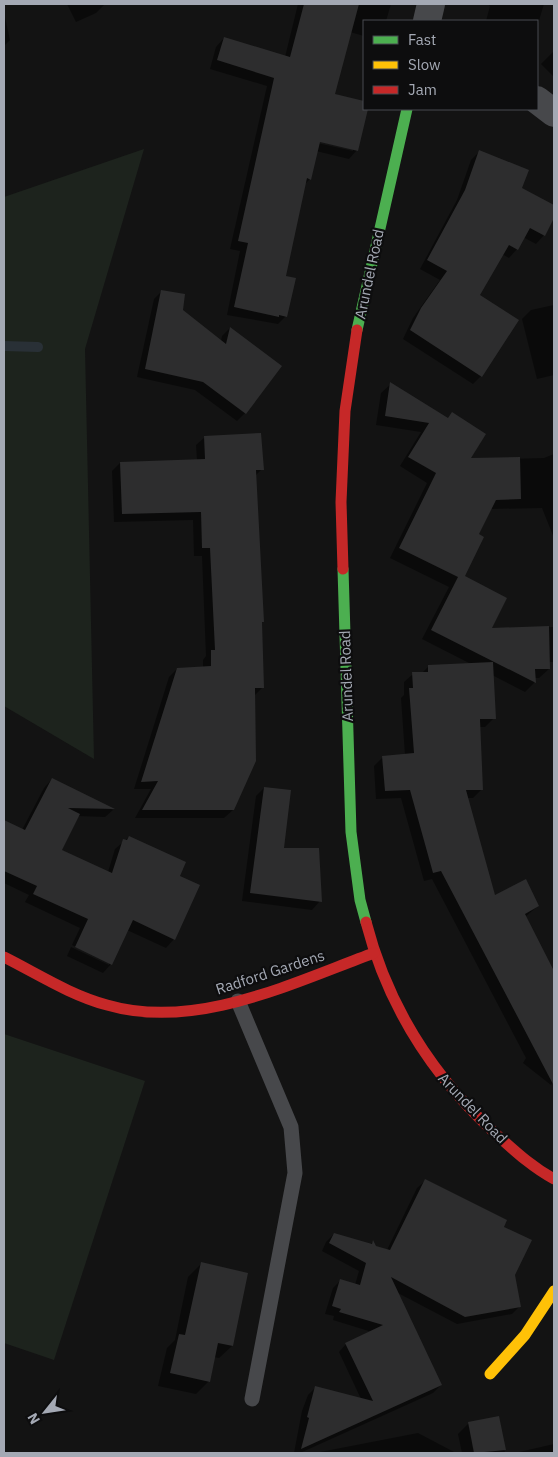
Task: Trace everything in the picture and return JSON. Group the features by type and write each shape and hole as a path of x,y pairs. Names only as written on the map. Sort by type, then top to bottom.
{"street":[{"path":"427,20 431,4"},
{"path":"538,101 554,113"},
{"name":"Arundel Road","path":"407,110 358,327 345,411 341,502 350,832 360,900 374,953 413,1036 443,1080 487,1126 532,1167 552,1174"},
{"name":"Radford Gardens","path":"4,957 94,1001 143,1012 194,1009 238,1001 374,953"},
{"path":"490,1374 521,1343 538,1320 554,1291"}],"lane":[{"path":"238,1001 291,1127 296,1173 252,1399"}],"shaded area":[{"path":"144,149 85,349 94,759 4,706 4,197"},
{"path":"4,1034 145,1081 54,1360 4,1343"}],"building":[{"path":"304,4 359,4 335,94 363,101 363,110 368,110 358,151 320,142 311,180 307,178 286,276 296,278 287,317 279,315 279,317 234,307 248,243 238,241 274,78 217,60 224,37 290,57"},
{"path":"479,150 529,170 522,188 554,205 554,218 545,236 530,228 518,250 509,245 480,295 519,320 482,377 410,330 421,308 447,271 427,260 465,190"},
{"path":"161,290 185,294 183,310 226,344 230,327 282,366 246,414 203,382 145,369"},
{"path":"390,382 448,418 452,412 486,434 471,458 520,457 521,499 496,500 479,534 484,537 465,576 507,598 492,628 549,626 550,669 535,669 536,683 431,630 458,577 399,548 436,473 408,457 429,423 385,416"},
{"path":"261,433 264,470 256,470 264,622 262,622 264,688 255,688 256,761 234,810 142,810 158,781 141,782 177,668 211,666 211,650 215,650 210,548 202,548 201,512 122,514 120,462 205,459 204,436"},
{"path":"493,662 496,719 480,719 483,790 466,790 495,895 526,879 539,906 525,914 554,971 554,1086 441,871 433,873 410,790 385,791 382,756 414,753 409,688 413,688 412,672 428,672 428,665"},
{"path":"52,778 115,809 68,808 80,814 62,850 112,873 123,839 127,840 129,836 186,862 180,876 200,885 175,940 133,920 112,965 75,947 88,919 33,894 37,886 4,871 4,820 25,830"},
{"path":"264,787 291,790 284,848 319,848 322,902 250,893"},
{"path":"425,1179 507,1220 504,1227 532,1240 515,1275 521,1307 465,1317 391,1277 442,1385 301,1449 315,1386 373,1401 345,1343 383,1325 339,1312 341,1309 332,1306 340,1279 360,1285 366,1263 329,1243 334,1233 372,1244 373,1240 376,1246 390,1250"},
{"path":"201,1262 248,1273 233,1346 218,1343 210,1382 170,1373 179,1334 185,1335"},
{"path":"499,1416 506,1450 474,1453 468,1422"}],"waterway":[{"path":"4,346 38,347"}],"traffic: fast":[{"path":"357,330 407,110"},
{"path":"343,569 351,832 360,900 366,922"}],"traffic: slow":[{"path":"490,1374 525,1335 554,1291"}],"traffic: jam":[{"path":"343,569 341,502 345,411 357,330"},
{"path":"366,922 375,953 400,1011 433,1065 474,1113 497,1135 531,1164 554,1179"},
{"path":"4,957 67,990 93,1001 141,1011 175,1012 209,1008 243,1000 374,953"}]}
